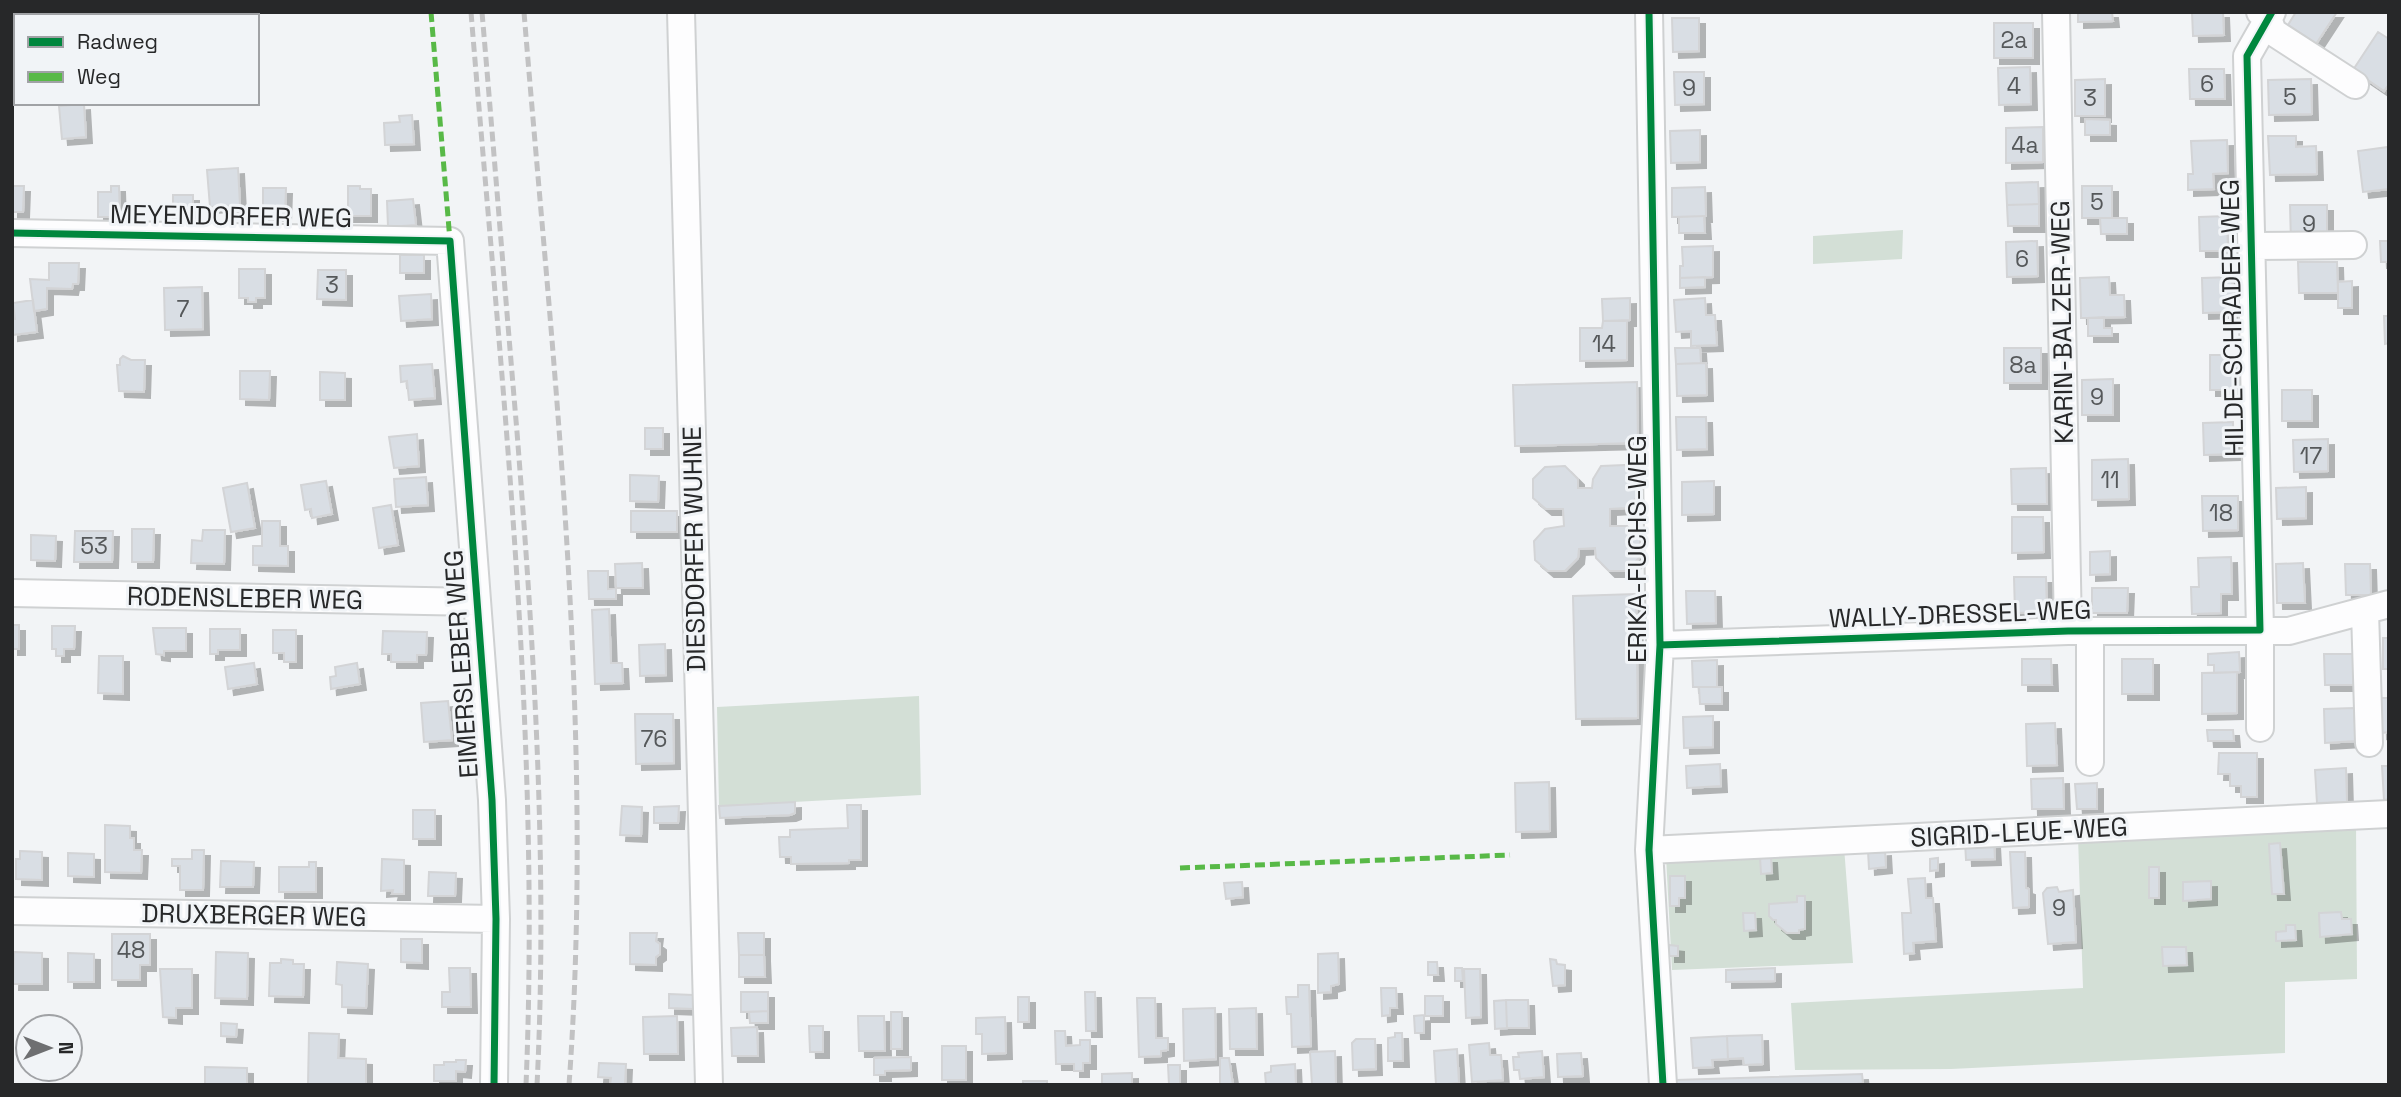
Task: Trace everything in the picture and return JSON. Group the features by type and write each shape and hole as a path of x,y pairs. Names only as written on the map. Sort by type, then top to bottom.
{"street":[{"name":"DIESDORFER WUHNE","path":"681,12 709,1085"},
{"name":"ERIKA-FUCHS-WEG","path":"1649,12 1660,645 1649,850 1663,1085"},
{"name":"KARIN-BALZER-WEG","path":"2056,12 2079,631"},
{"path":"2266,14 2273,32 2355,85"},
{"name":"HILDE-SCHRADER-WEG","path":"2260,630 2247,56 2266,14"},
{"name":"MEYENDORFER WEG","path":"12,233 450,241"},
{"name":"EIMERSLEBER WEG","path":"450,241 491,787 496,919 494,1085"},
{"path":"2252,246 2353,246"},
{"name":"RODENSLEBER WEG","path":"12,593 477,602"},
{"name":"WALLY-DRESSEL-WEG","path":"1660,645 2079,631 2290,631 2377,608 2369,743"},
{"path":"2260,630 2260,728"},
{"name":"WALLY-DRESSEL-WEG","path":"2079,631 2090,762"},
{"name":"SIGRID-LEUE-WEG","path":"1649,850 2389,814"},
{"name":"DRUXBERGER WEG","path":"12,911 496,919"}],"shaded area":[{"path":"1903,230 1902,259 1813,264 1813,236"},
{"path":"919,696 921,795 719,806 717,707"},
{"path":"2356,822 2357,979 2285,982 2285,1053 1951,1069 1795,1070 1791,1003 2083,988 2078,837"},
{"path":"1844,847 1853,963 1672,970 1666,856"}],"building":[{"path":"2078,12 2112,12 2113,21 2078,22"},
{"path":"2192,12 2223,12 2224,35 2193,36"},
{"path":"2296,12 2337,12 2316,44 2288,25"},
{"path":"1672,18 1699,18 1699,51 1673,52"},
{"path":"1994,23 2033,23 2033,58 1994,58"},
{"path":"2378,32 2389,39 2389,84 2384,91 2353,70"},
{"path":"2030,67 2031,104 1999,105 1998,68"},
{"path":"2189,69 2224,69 2225,99 2190,99"},
{"path":"1674,72 1704,72 1704,104 1675,105"},
{"path":"2105,79 2105,116 2075,116 2075,80"},
{"path":"2311,79 2312,114 2269,115 2268,80"},
{"path":"84,105 86,137 62,139 59,106"},
{"path":"412,115 414,144 385,145 384,123 400,122 399,116"},
{"path":"2085,119 2110,120 2110,135 2085,135"},
{"path":"2043,127 2043,162 2006,163 2006,128"},
{"path":"1700,130 1700,162 1671,163 1670,131"},
{"path":"2268,136 2296,136 2296,147 2316,146 2317,174 2270,175"},
{"path":"2227,140 2228,173 2213,174 2214,189 2188,190 2188,174 2193,174 2191,141"},
{"path":"2388,147 2389,189 2363,192 2358,151"},
{"path":"238,168 240,205 210,207 207,170"},
{"path":"2038,182 2039,204 2007,205 2006,183"},
{"path":"12,186 24,186 23,212 12,212"},
{"path":"111,186 119,186 120,217 98,217 98,192 111,192"},
{"path":"348,186 371,189 371,216 348,216"},
{"path":"2082,186 2112,186 2112,218 2082,218"},
{"path":"1705,187 1706,216 1672,217 1672,188"},
{"path":"263,188 286,188 285,215 263,215"},
{"path":"173,195 193,195 193,217 173,218"},
{"path":"413,199 416,225 388,227 387,201"},
{"path":"2039,204 2039,226 2008,226 2007,205"},
{"path":"2290,205 2327,205 2327,242 2291,243"},
{"path":"1704,216 1705,233 1679,233 1679,217"},
{"path":"2227,216 2228,251 2200,251 2199,217"},
{"path":"2100,218 2127,218 2127,234 2101,234"},
{"path":"2037,241 2038,276 2007,277 2006,242"},
{"path":"2380,241 2389,241 2389,262 2381,262"},
{"path":"1713,246 1713,277 1680,278 1680,266 1683,266 1682,247"},
{"path":"400,255 424,255 424,273 400,273"},
{"path":"2298,262 2337,262 2338,293 2299,293"},
{"path":"49,263 79,263 78,284 73,284 72,289 47,288 47,309 34,311 30,279 49,280"},
{"path":"239,269 265,269 265,298 248,302 248,298 239,298"},
{"path":"318,270 346,270 346,300 317,299"},
{"path":"1705,277 1705,287 1680,288 1680,278"},
{"path":"2109,277 2110,295 2124,295 2125,317 2081,318 2080,278"},
{"path":"2232,277 2233,312 2203,313 2202,278"},
{"path":"2352,281 2352,308 2338,308 2338,282"},
{"path":"202,287 203,329 165,330 164,288"},
{"path":"431,294 432,319 401,321 399,296"},
{"path":"1630,298 1630,320 1603,321 1602,299"},
{"path":"1705,298 1706,315 1715,315 1717,345 1691,346 1691,331 1676,332 1674,300"},
{"path":"33,300 37,332 12,335 12,319 15,319 13,303"},
{"path":"2384,316 2389,316 2389,343 2385,344"},
{"path":"2104,317 2104,328 2112,328 2112,336 2088,336 2088,318"},
{"path":"1603,321 1627,321 1627,360 1580,361 1580,328 1602,328"},
{"path":"1675,348 1700,348 1701,363 1676,364"},
{"path":"2004,348 2041,348 2041,383 2004,383"},
{"path":"2210,355 2235,355 2235,390 2210,390"},
{"path":"123,356 131,360 145,360 144,392 119,391 117,365 120,365"},
{"path":"1706,363 1707,395 1677,396 1676,364"},
{"path":"432,364 435,398 409,400 407,381 401,382 400,366"},
{"path":"240,371 270,371 269,400 240,399"},
{"path":"320,372 345,373 345,400 320,400"},
{"path":"2113,379 2113,415 2082,415 2082,380"},
{"path":"1637,382 1638,443 1515,446 1513,385"},
{"path":"2282,390 2312,390 2312,421 2282,421"},
{"path":"1676,417 1706,417 1707,449 1677,450"},
{"path":"2233,422 2234,454 2204,455 2203,423"},
{"path":"645,428 663,428 663,449 645,449"},
{"path":"417,434 419,466 394,468 389,437"},
{"path":"2328,439 2328,471 2294,472 2293,440"},
{"path":"2128,459 2129,499 2092,500 2092,460"},
{"path":"1625,465 1639,476 1639,495 1626,508 1610,509 1610,526 1627,526 1640,539 1640,557 1626,571 1609,571 1596,558 1595,548 1579,549 1578,558 1565,571 1548,571 1535,560 1534,541 1545,529 1564,526 1563,509 1546,509 1533,498 1533,479 1545,467 1565,466 1578,479 1578,488 1592,488 1593,479 1601,466"},
{"path":"2046,468 2047,504 2012,504 2011,469"},
{"path":"630,475 659,476 658,502 630,501"},
{"path":"426,477 428,505 396,507 394,479"},
{"path":"326,481 332,514 312,518 311,509 305,510 301,485"},
{"path":"1714,481 1714,514 1682,515 1682,482"},
{"path":"247,483 255,528 231,532 223,488"},
{"path":"2306,487 2306,518 2277,519 2276,488"},
{"path":"2202,496 2238,496 2238,530 2203,531"},
{"path":"391,505 398,545 379,548 373,508"},
{"path":"631,511 677,511 677,532 631,532"},
{"path":"2012,517 2043,517 2044,552 2012,553"},
{"path":"262,521 280,521 280,546 288,546 288,566 253,565 253,546 262,546"},
{"path":"132,529 154,529 153,562 132,562"},
{"path":"203,530 225,530 224,564 191,563 192,540 202,541"},
{"path":"75,531 113,531 112,562 74,562"},
{"path":"31,535 56,536 55,561 31,560"},
{"path":"2110,551 2110,574 2090,575 2090,552"},
{"path":"2231,557 2232,594 2221,594 2221,613 2192,614 2191,587 2199,587 2198,558"},
{"path":"642,563 643,588 616,588 615,564"},
{"path":"2303,563 2305,603 2277,603 2276,564"},
{"path":"2345,564 2370,564 2371,595 2346,595"},
{"path":"588,571 608,571 608,589 616,588 616,599 589,599"},
{"path":"2014,577 2046,577 2047,612 2015,613"},
{"path":"2092,588 2128,588 2127,613 2092,613"},
{"path":"1686,591 1715,591 1716,623 1687,624"},
{"path":"1636,594 1638,718 1576,719 1573,596"},
{"path":"609,609 611,663 622,663 623,683 595,684 592,610"},
{"path":"12,625 19,625 19,649 12,649"},
{"path":"52,626 75,626 74,649 64,649 64,656 56,656 56,649 52,649"},
{"path":"153,628 186,628 186,651 164,651 164,655 156,654"},
{"path":"210,629 240,629 240,650 218,650 218,654 210,654"},
{"path":"273,630 296,630 296,662 284,662 284,653 273,653"},
{"path":"383,631 427,632 426,655 417,655 417,662 391,662 391,654 382,654"},
{"path":"2383,638 2389,638 2389,669 2383,669"},
{"path":"665,644 666,675 640,676 639,645"},
{"path":"2239,652 2240,672 2214,673 2214,665 2208,665 2208,654"},
{"path":"2324,654 2354,654 2355,685 2325,685"},
{"path":"99,656 123,656 123,694 98,693"},
{"path":"2022,659 2051,659 2052,685 2022,685"},
{"path":"2122,659 2153,659 2153,694 2122,694"},
{"path":"1717,660 1717,687 1693,687 1692,661"},
{"path":"254,663 257,684 228,689 225,667"},
{"path":"357,663 360,684 331,689 330,677 336,676 335,667"},
{"path":"2237,672 2237,713 2202,714 2202,673"},
{"path":"1699,687 1722,687 1722,704 1700,704"},
{"path":"2380,698 2389,698 2389,732 2381,733"},
{"path":"448,701 452,740 424,742 421,703"},
{"path":"2354,708 2356,741 2325,743 2324,709"},
{"path":"635,714 673,714 674,763 636,764"},
{"path":"1713,716 1713,747 1684,748 1683,717"},
{"path":"2055,723 2057,765 2027,766 2026,724"},
{"path":"2207,730 2233,730 2234,741 2208,741"},
{"path":"2219,753 2257,753 2257,797 2241,797 2241,786 2230,786 2230,774 2218,774"},
{"path":"1720,764 1721,786 1687,788 1686,766"},
{"path":"2382,766 2389,766 2389,799 2384,800"},
{"path":"2346,768 2347,802 2317,803 2315,770"},
{"path":"2063,778 2064,809 2032,809 2031,779"},
{"path":"1549,782 1550,831 1516,832 1515,783"},
{"path":"2097,783 2097,809 2077,809 2075,784"},
{"path":"795,802 795,813 790,815 720,818 719,806"},
{"path":"847,805 861,805 861,860 849,860 849,863 791,864 791,857 780,857 779,837 790,837 790,830 848,828"},
{"path":"622,806 642,807 641,836 620,835"},
{"path":"679,806 678,823 654,823 654,807"},
{"path":"413,810 435,810 435,839 413,839"},
{"path":"105,825 130,826 134,850 142,850 141,873 105,872"},
{"path":"1994,841 1995,859 1966,860 1965,842"},
{"path":"2280,843 2284,894 2272,894 2269,844"},
{"path":"192,850 204,850 203,890 180,890 180,866 172,866 172,859 192,859"},
{"path":"1885,850 1886,867 1869,869 1868,851"},
{"path":"20,851 42,852 42,880 16,879 16,859 20,859"},
{"path":"2010,852 2025,852 2029,907 2013,908"},
{"path":"68,853 94,854 94,877 68,876"},
{"path":"1760,857 1771,857 1772,873 1761,874"},
{"path":"1938,858 1938,870 1930,871 1930,859"},
{"path":"382,859 404,860 404,894 392,894 393,890 381,891"},
{"path":"221,861 254,862 253,887 220,887"},
{"path":"309,862 316,862 316,892 279,892 279,867 309,867"},
{"path":"2149,867 2159,867 2159,898 2149,898"},
{"path":"429,872 456,873 455,896 428,896"},
{"path":"1670,876 1685,876 1685,898 1679,898 1679,906 1670,906"},
{"path":"1925,878 1926,898 1933,898 1936,941 1913,943 1914,953 1904,954 1902,913 1911,913 1908,879"},
{"path":"2211,881 2211,899 2183,901 2183,882"},
{"path":"1242,882 1243,897 1226,899 1224,883"},
{"path":"2057,887 2059,892 2073,890 2076,942 2048,944 2043,893 2047,888"},
{"path":"1797,896 1805,896 1805,929 1799,930 1799,933 1787,933 1769,916 1769,904 1797,902"},
{"path":"2341,912 2342,919 2351,919 2352,934 2320,937 2319,913"},
{"path":"1743,913 1755,913 1756,930 1744,931"},
{"path":"2286,925 2295,925 2296,940 2276,941 2276,932 2286,931"},
{"path":"630,933 657,933 656,941 660,944 660,954 656,957 656,965 630,964"},
{"path":"738,933 764,933 764,955 739,955"},
{"path":"112,934 150,934 150,965 140,965 140,980 112,980"},
{"path":"401,939 422,939 422,963 401,962"},
{"path":"1669,945 1678,946 1678,956 1669,956"},
{"path":"2162,947 2186,947 2187,965 2163,966"},
{"path":"14,952 42,953 42,984 13,984"},
{"path":"216,952 248,953 247,999 215,998"},
{"path":"68,953 94,954 94,982 68,982"},
{"path":"1338,953 1339,984 1331,986 1331,992 1318,993 1318,954"},
{"path":"739,955 764,955 765,977 739,977"},
{"path":"281,959 293,960 293,964 304,964 303,997 269,996 270,963 281,963"},
{"path":"1550,959 1565,965 1565,985 1553,986"},
{"path":"337,962 368,964 366,1008 342,1007 342,985 336,984"},
{"path":"1428,962 1437,962 1438,975 1428,975"},
{"path":"449,968 470,968 471,1007 442,1007 442,992 450,992"},
{"path":"1455,968 1462,968 1463,981 1455,981"},
{"path":"1775,968 1775,981 1726,982 1726,970"},
{"path":"160,969 192,969 192,1008 176,1008 176,1018 163,1017"},
{"path":"1464,969 1480,969 1481,1017 1466,1018"},
{"path":"1298,985 1309,985 1311,1046 1292,1047 1291,1014 1287,1014 1286,997 1298,997"},
{"path":"1381,988 1396,988 1397,1008 1390,1008 1390,1015 1382,1016"},
{"path":"741,992 768,992 768,1011 741,1012"},
{"path":"1085,992 1095,992 1096,1031 1086,1031"},
{"path":"669,994 693,995 694,1009 669,1008"},
{"path":"1425,996 1443,996 1443,1016 1425,1016"},
{"path":"1018,997 1029,997 1029,1022 1018,1022"},
{"path":"1137,998 1155,998 1156,1038 1168,1038 1168,1050 1161,1051 1161,1056 1139,1057"},
{"path":"1506,1000 1528,1000 1529,1028 1507,1028"},
{"path":"1506,1000 1507,1028 1495,1029 1494,1001"},
{"path":"1215,1008 1216,1059 1184,1061 1183,1009"},
{"path":"1256,1008 1257,1049 1230,1049 1229,1009"},
{"path":"768,1011 768,1023 750,1023 749,1012"},
{"path":"891,1012 902,1012 902,1049 891,1049"},
{"path":"1424,1015 1424,1033 1415,1033 1414,1016"},
{"path":"677,1016 678,1054 644,1054 643,1017"},
{"path":"858,1016 884,1016 885,1051 859,1051"},
{"path":"1005,1017 1006,1053 982,1054 982,1034 976,1034 976,1018"},
{"path":"221,1023 237,1024 236,1037 221,1036"},
{"path":"809,1026 823,1026 823,1052 810,1052"},
{"path":"757,1027 758,1056 732,1056 731,1028"},
{"path":"1055,1031 1065,1031 1066,1046 1080,1045 1080,1040 1090,1040 1090,1063 1083,1063 1083,1071 1074,1071 1074,1064 1056,1064"},
{"path":"309,1033 339,1034 338,1058 366,1059 366,1085 308,1085"},
{"path":"1395,1033 1402,1033 1403,1061 1388,1061 1388,1038 1395,1037"},
{"path":"1762,1035 1763,1064 1744,1065 1743,1058 1728,1059 1727,1036"},
{"path":"1727,1036 1728,1059 1712,1060 1713,1067 1693,1068 1691,1038"},
{"path":"1356,1039 1375,1039 1376,1069 1353,1070 1352,1043"},
{"path":"1489,1043 1490,1055 1501,1055 1503,1080 1472,1082 1469,1045"},
{"path":"942,1046 966,1046 966,1080 942,1080"},
{"path":"1457,1049 1459,1083 1436,1085 1434,1051"},
{"path":"1335,1051 1336,1085 1312,1085 1310,1052"},
{"path":"1542,1051 1544,1077 1520,1079 1519,1070 1514,1070 1513,1057 1519,1057 1518,1053"},
{"path":"1581,1053 1583,1076 1558,1077 1557,1054"},
{"path":"911,1057 911,1070 885,1071 885,1075 874,1075 874,1058"},
{"path":"1220,1058 1229,1058 1233,1085 1220,1085"},
{"path":"466,1060 465,1072 456,1071 456,1081 434,1081 434,1065 444,1065 444,1062"},
{"path":"599,1063 626,1064 625,1085 610,1085 611,1078 598,1077"},
{"path":"1295,1064 1296,1085 1266,1085 1265,1073 1271,1072 1271,1066"},
{"path":"1168,1065 1180,1065 1180,1085 1169,1085"},
{"path":"205,1067 247,1068 247,1085 205,1085"},
{"path":"1132,1073 1132,1085 1102,1085 1102,1074"},
{"path":"1862,1074 1863,1083 1851,1085 1676,1085 1676,1080"},
{"path":"1023,1081 1047,1081 1047,1085 1023,1085"}],"railway":[{"path":"471,12 505,414 523,682 529,951 526,1085"},
{"path":"482,12 517,432 534,676 541,922 537,1085"},
{"path":"524,12 558,414 574,682 576,951 569,1085"}],"marked path":[{"path":"431,12 450,241"},
{"path":"1180,868 1510,855"}],"cycle path":[{"path":"1649,12 1660,645 1649,850 1663,1085"},
{"path":"1660,645 2068,631 2260,630 2247,56 2272,12"},
{"path":"12,233 450,241 492,800 496,919 494,1085"}]}
